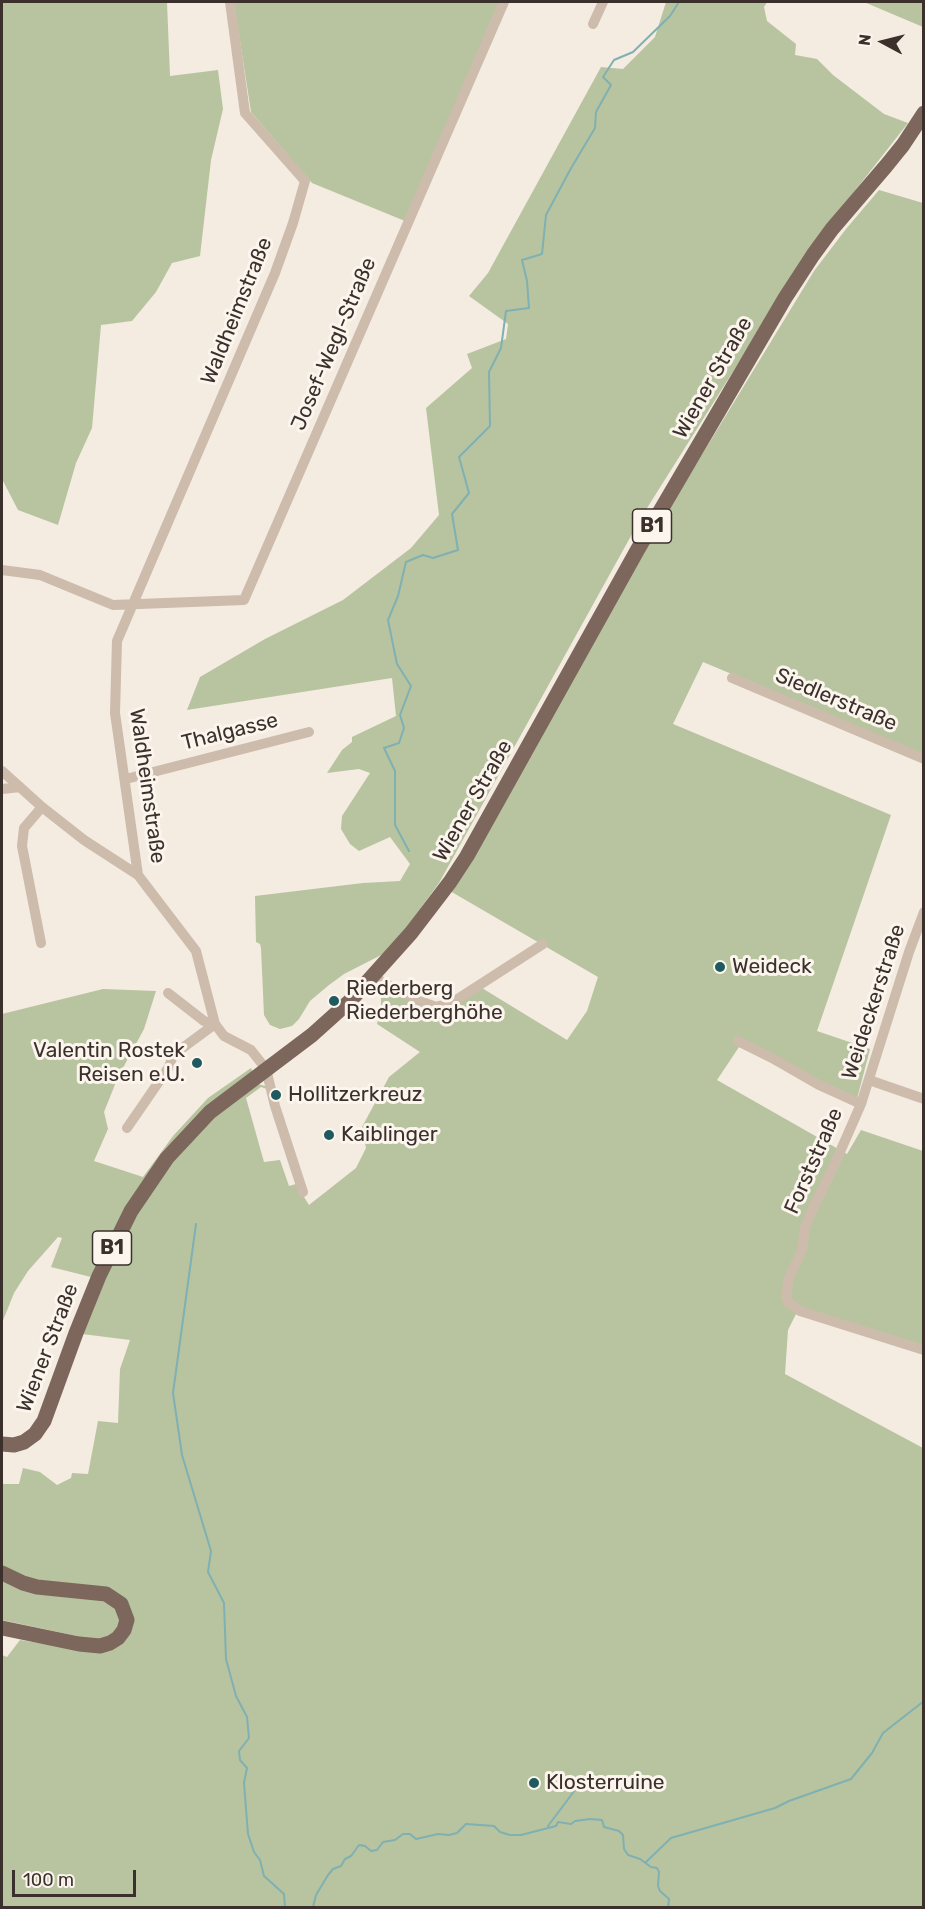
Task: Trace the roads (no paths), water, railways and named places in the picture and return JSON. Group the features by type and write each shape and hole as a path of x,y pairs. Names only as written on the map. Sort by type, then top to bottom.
{"main road":[{"name":"Wiener Straße","path":"2,1444 14,1445 24,1442 35,1434 44,1421 99,1276 131,1211 166,1158 210,1112 312,1035 351,1000 431,908 467,856 639,549 745,364 801,273 832,229 923,118"},
{"path":"2,1573 37,1587 105,1594 121,1604 127,1620 118,1638 110,1644 100,1646 2,1628"}],"street":[{"name":"Waldheimstraße","path":"117,641 275,273 305,181 245,113 230,2"},
{"name":"Josef-Wegl-Straße","path":"133,604 244,600 504,2"},
{"path":"593,24 603,2"},
{"path":"2,570 40,575 113,605 133,604"},
{"name":"Waldheimstraße","path":"113,605 118,618 115,713 138,875 196,951 214,1024"},
{"name":"Siedlerstraße","path":"732,678 924,759"},
{"name":"Thalgasse","path":"126,779 309,732"},
{"path":"2,771 84,840 138,875"},
{"path":"2,789 20,787"},
{"path":"41,943 22,846 24,828 42,807"},
{"name":"Weideckerstraße","path":"861,1104 924,912"},
{"path":"373,977 417,1000 436,1007 453,1002 543,944"},
{"path":"168,993 204,1021 214,1024 224,1036 251,1050 266,1069 278,1116 303,1192"},
{"path":"127,1128 169,1067 173,1055 214,1024"},
{"path":"738,1041 819,1085 861,1104"},
{"path":"869,1080 924,1099"},
{"name":"Forststraße","path":"861,1104 805,1228 802,1250 789,1278 786,1296 788,1302 800,1311 924,1350"}],"waterway":[{"path":"409,851 395,825 395,771 384,748 399,743 404,728 400,715 411,686 397,664 388,620 398,596 406,562 423,555 433,558 458,550 452,514 469,493 459,457 490,426 489,372 501,348 506,311 529,308 527,281 522,260 542,254 546,215 595,128 596,112 611,85 603,77 614,60 633,52 670,16 679,2"},
{"path":"196,1224 173,1393 182,1455 211,1551 208,1572 224,1603 226,1659 236,1696 247,1717 249,1738 239,1751 240,1760 247,1768 244,1783 248,1834 254,1852 260,1860 264,1876 284,1894 285,1908"},
{"path":"646,1862 671,1838 775,1808 851,1779 872,1753 883,1733 924,1701"},
{"path":"548,1826 575,1790"},
{"path":"306,1908 313,1907 316,1895 328,1875 333,1869 341,1866 359,1845 371,1851 377,1850 383,1842 395,1840 403,1834 410,1834 416,1839 438,1834 449,1835 457,1833 466,1824 494,1826 500,1832 521,1835 556,1826 558,1822 571,1824 575,1821 590,1819 602,1820 604,1827 619,1831 623,1835 624,1849 628,1855 657,1868 658,1886 669,1899 668,1908"}],"place":[{"name":"Weideck","path":"720,967"},
{"name":"Riederberg Riederberghöhe","path":"334,1001"},
{"name":"Valentin Rostek Reisen e.U.","path":"197,1063"},
{"name":"Hollitzerkreuz","path":"276,1095"},
{"name":"Kaiblinger","path":"329,1135"},
{"name":"Klosterruine","path":"534,1783"}]}
